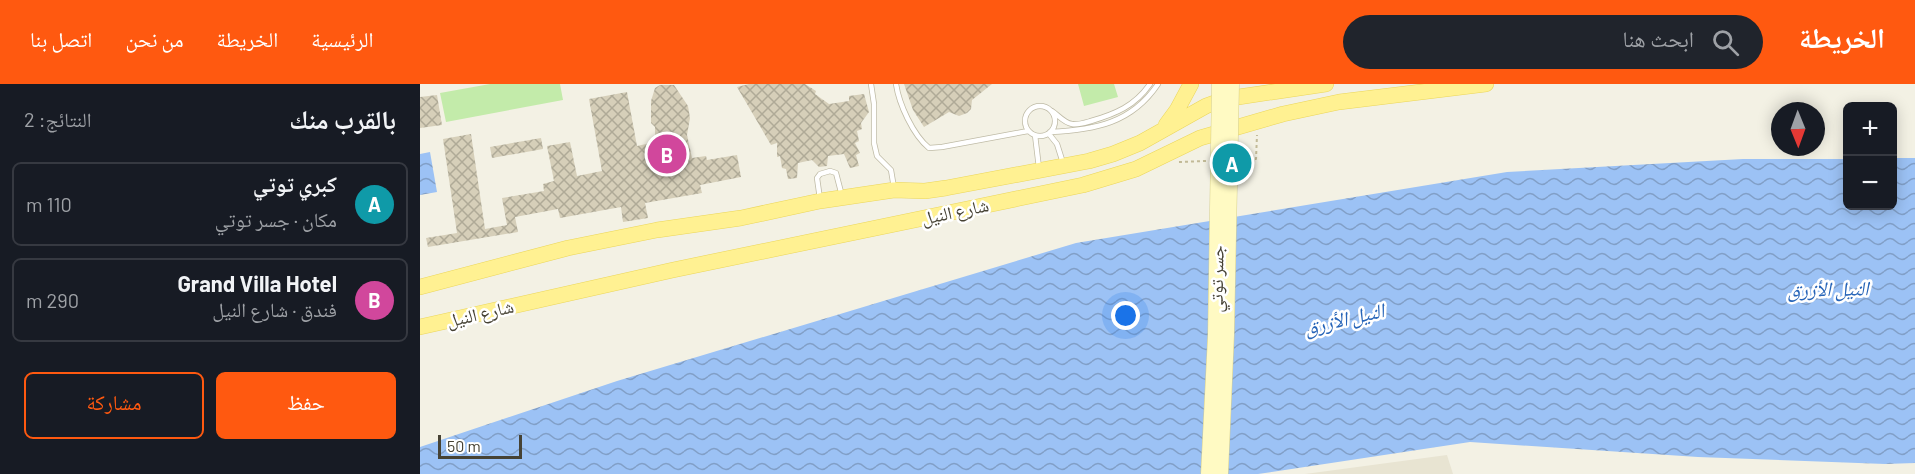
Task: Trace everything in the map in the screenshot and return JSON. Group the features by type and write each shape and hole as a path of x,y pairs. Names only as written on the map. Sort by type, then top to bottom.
{"main road":[{"path":"1162,132 1191,84"},
{"name":"شارع النيل","path":"420,287 568,248 657,230 741,218 820,201 894,190 925,191 1064,166 1113,154 1162,132 1191,114 1225,99 1326,84"},
{"name":"شارع النيل","path":"420,327 674,270 1083,185 1136,169 1200,138 1283,114 1339,102 1486,84"}],"street":[{"name":"جسر توتي","path":"1208,474 1215,336 1219,84"},
{"name":"جسر توتي","path":"1221,474 1227,335 1232,84"}],"lane":[{"path":"872,84 874,143 877,156 891,170 894,190"},
{"path":"896,84 915,134 929,148 1028,131 1035,135 1082,130 1125,117 1150,95 1158,84"},
{"path":"1028,131 1025,120 1030,109 1042,105 1065,122 1074,124 1121,111 1134,102 1150,84"},
{"path":"1049,133 1056,122 1052,111"},
{"path":"1049,133 1057,144 1064,166"},
{"path":"1035,135 1040,170"},
{"path":"820,201 817,178 826,172 836,173 843,198"}],"path":[{"path":"1241,159 1256,159 1256,138"},
{"path":"1180,163 1213,160"}],"shaded area":[{"path":"1447,455 1453,474 1305,474"}],"green space":[{"path":"490,84 560,84 563,100 446,122 440,93"},
{"path":"1078,84 1114,84 1118,97 1084,106"}],"water":[{"path":"430,152 437,192 420,195 420,154"},
{"name":"النيل الأزرق","path":"1897,158 1915,158 1915,463 1885,464 1698,457 1470,442 1258,474 420,474 420,447 617,381 1076,243 1507,172 1743,159 1843,159 1843,210 1897,210"}],"building":[{"path":"749,84 805,84 829,104 849,101 849,96 864,94 869,112 861,123 862,129 857,131 859,141 855,143 860,153 856,155 859,166 850,168 844,154 828,156 827,166 819,167 812,160 798,163 797,178 788,179 786,169 782,168 780,156 777,157 777,143 771,145 737,87"},
{"path":"904,84 992,84 972,100 971,109 967,113 959,116 949,112 924,127 913,110"},
{"path":"660,85 674,85 688,106 690,118 687,135 692,158 706,156 707,160 737,155 741,177 700,185 702,193 645,203 648,218 623,222 621,207 560,218 558,209 515,217 518,232 428,247 426,238 457,233 443,139 471,134 485,229 507,225 502,198 544,191 543,184 554,181 547,146 570,142 577,176 602,171 589,99 627,92 637,146 655,142 655,127 651,123 651,101 655,88"},
{"path":"437,95 442,125 420,128 420,97"},
{"path":"541,138 543,149 492,158 490,147"}],"place":[{"name":"Grand Villa Hotel","path":"667,154"},
{"name":"كبري توتي","path":"1232,163"}]}
